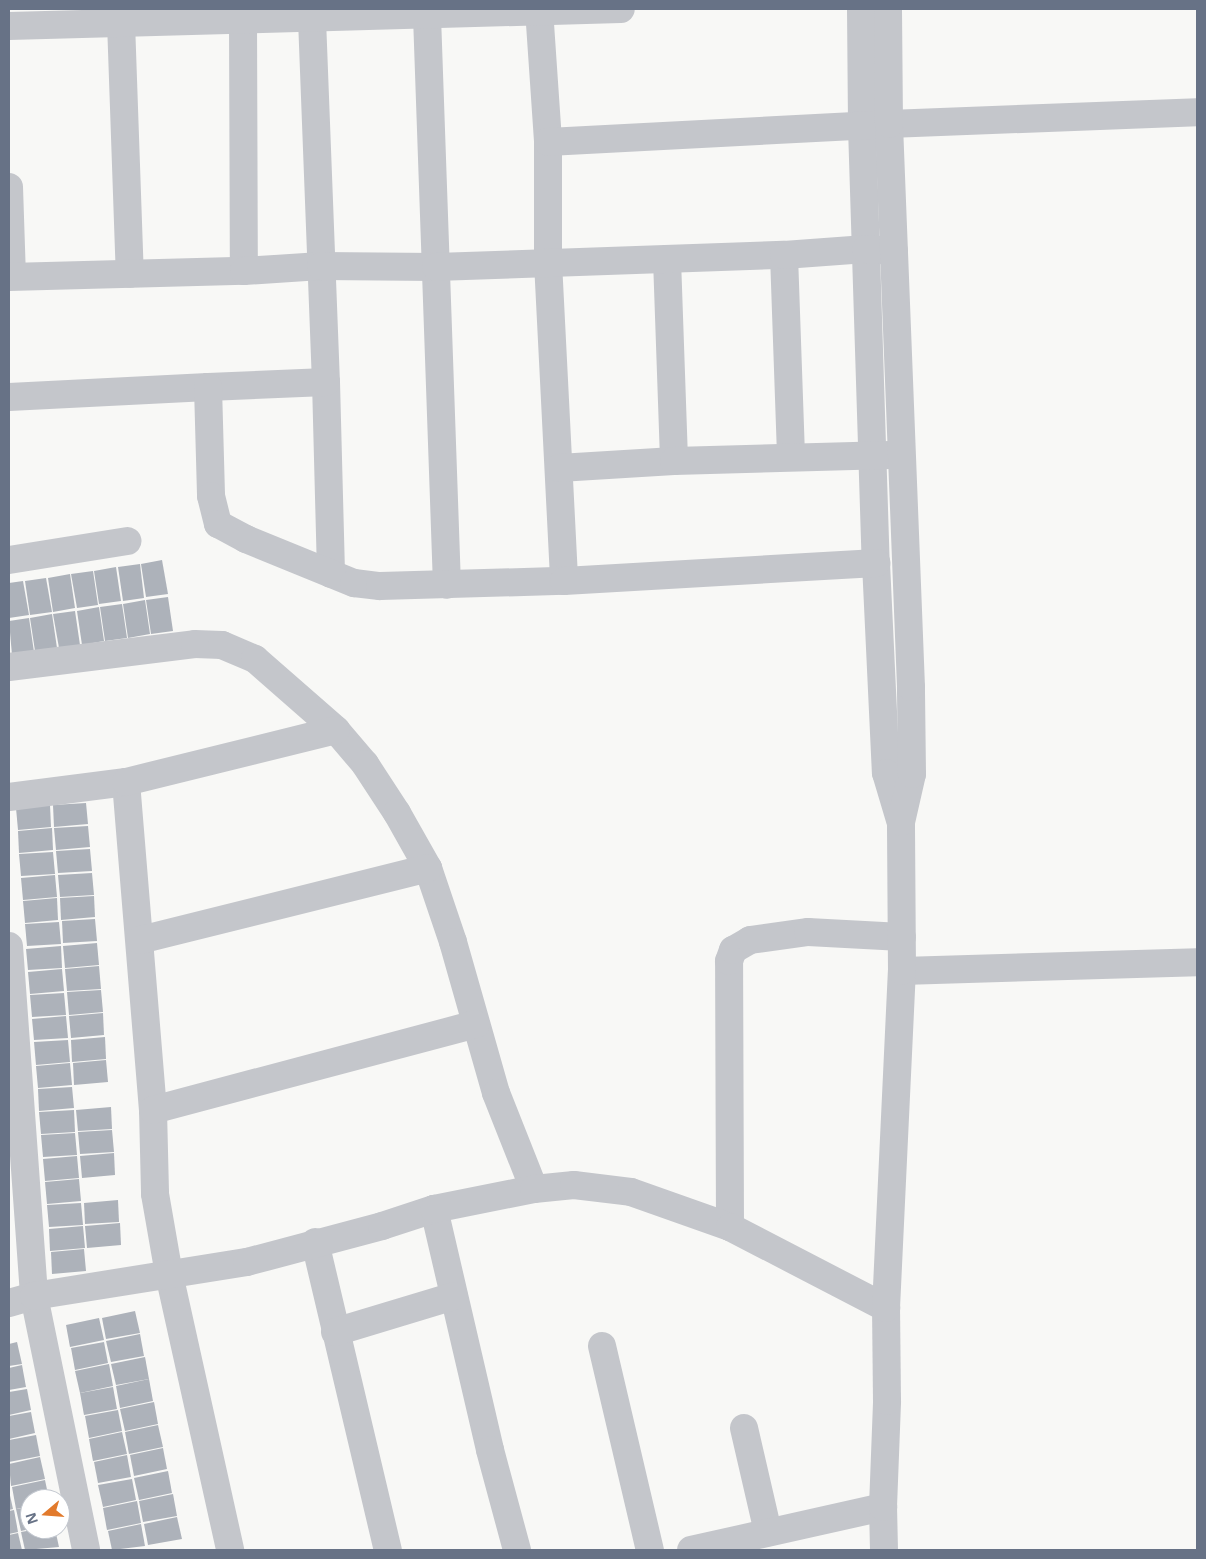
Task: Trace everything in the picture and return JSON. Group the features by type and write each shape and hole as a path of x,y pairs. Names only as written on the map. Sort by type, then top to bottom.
{"street":[{"path":"539,9 548,142 548,262 564,581"},
{"path":"21,20 121,22 149,16 243,20 281,13 312,19 413,13 539,9 620,9"},
{"path":"861,9 862,127 872,454 886,772 901,822"},
{"path":"884,1550 883,1507 887,1401 886,1308 902,971 901,822 912,774 889,124 888,9"},
{"path":"413,13 436,267 447,585"},
{"path":"312,19 326,382 331,574"},
{"path":"243,20 244,271"},
{"path":"121,22 130,274"},
{"path":"548,142 862,127 889,124 1197,112"},
{"path":"9,187 10,277 244,271 321,266 436,267 784,255 866,249 894,251"},
{"path":"784,255 790,457"},
{"path":"667,258 674,461"},
{"path":"870,363 898,363"},
{"path":"9,397 326,382"},
{"path":"208,387 211,496 218,524 235,534 354,583 380,586 564,581 876,563"},
{"path":"559,468 674,461 872,454 902,455"},
{"path":"9,560 127,541"},
{"path":"9,667 195,644 222,645 255,659 336,730 366,764 398,813 428,868 453,942 496,1093 534,1189"},
{"path":"9,797 126,782 336,730"},
{"path":"126,782 153,1110 155,1194 169,1274 230,1550"},
{"path":"140,940 428,868"},
{"path":"730,1227 729,961 733,950 750,940 808,932 902,937"},
{"path":"9,946 21,1300 86,1550"},
{"path":"902,971 1197,962"},
{"path":"153,1110 476,1024"},
{"path":"21,1300 247,1262 315,1242 382,1226 434,1209 534,1189 574,1185 631,1192 730,1227 886,1308"},
{"path":"434,1209 517,1550"},
{"path":"315,1242 388,1550"},
{"path":"335,1332 454,1296"},
{"path":"602,1346 650,1550"},
{"path":"744,1428 768,1532"},
{"path":"691,1550 883,1507"}],"building":[{"path":"162,560 168,594 146,597 141,564"},
{"path":"140,564 144,598 123,601 118,567"},
{"path":"116,567 121,601 99,604 94,571"},
{"path":"93,571 98,605 77,608 71,574"},
{"path":"70,574 75,608 53,612 48,578"},
{"path":"46,578 52,612 30,615 25,581"},
{"path":"23,581 29,615 9,618 9,583"},
{"path":"168,597 173,631 151,634 146,600"},
{"path":"145,600 150,634 128,638 123,604"},
{"path":"122,604 127,638 105,641 100,607"},
{"path":"99,607 104,641 82,645 77,611"},
{"path":"75,611 80,645 59,648 53,614"},
{"path":"52,614 57,648 35,651 30,618"},
{"path":"29,618 34,652 12,655 9,621"},
{"path":"86,803 88,824 54,827 53,805"},
{"path":"50,805 51,827 18,830 16,808"},
{"path":"88,826 90,847 56,850 54,828"},
{"path":"52,828 53,850 19,853 18,831"},
{"path":"90,849 92,871 58,873 56,851"},
{"path":"53,852 55,874 21,876 19,854"},
{"path":"92,873 94,895 60,897 58,875"},
{"path":"55,875 57,897 23,900 21,878"},
{"path":"94,896 95,917 61,920 60,898"},
{"path":"57,898 58,920 25,923 23,901"},
{"path":"95,919 97,941 63,943 62,921"},
{"path":"59,922 61,944 27,946 25,924"},
{"path":"97,943 99,965 65,968 63,946"},
{"path":"61,946 62,968 28,970 26,949"},
{"path":"99,966 101,989 67,991 65,969"},
{"path":"62,969 64,991 30,994 28,972"},
{"path":"101,990 103,1012 69,1015 67,992"},
{"path":"64,993 66,1015 32,1017 30,995"},
{"path":"103,1013 104,1035 71,1038 69,1016"},
{"path":"66,1016 68,1038 34,1040 32,1019"},
{"path":"105,1037 106,1059 72,1062 71,1040"},
{"path":"68,1040 70,1062 36,1065 34,1042"},
{"path":"106,1060 108,1082 74,1085 73,1063"},
{"path":"70,1063 72,1085 38,1088 36,1066"},
{"path":"72,1087 74,1108 39,1111 38,1089"},
{"path":"111,1107 112,1129 78,1131 76,1110"},
{"path":"74,1110 75,1132 41,1134 39,1112"},
{"path":"112,1130 114,1152 80,1154 78,1132"},
{"path":"75,1133 77,1155 43,1157 41,1135"},
{"path":"114,1153 115,1175 82,1178 80,1156"},
{"path":"77,1156 79,1178 45,1181 43,1159"},
{"path":"79,1179 81,1201 47,1204 45,1182"},
{"path":"118,1200 119,1222 85,1224 84,1203"},
{"path":"81,1203 83,1225 49,1227 47,1205"},
{"path":"120,1223 121,1245 87,1248 85,1226"},
{"path":"83,1226 85,1248 50,1251 49,1229"},
{"path":"84,1249 86,1271 52,1274 51,1252"},
{"path":"135,1311 140,1333 106,1339 102,1318"},
{"path":"99,1318 104,1340 70,1347 66,1325"},
{"path":"140,1334 144,1356 111,1362 106,1341"},
{"path":"17,1342 22,1364 9,1366 9,1344"},
{"path":"104,1342 108,1363 75,1370 71,1348"},
{"path":"145,1357 149,1379 116,1385 111,1364"},
{"path":"109,1364 113,1386 80,1393 75,1371"},
{"path":"22,1365 26,1387 9,1390 9,1368"},
{"path":"149,1379 153,1401 120,1408 116,1386"},
{"path":"113,1387 117,1409 84,1415 80,1393"},
{"path":"27,1389 31,1410 9,1415 9,1392"},
{"path":"154,1402 158,1424 125,1431 120,1409"},
{"path":"118,1410 122,1431 89,1438 85,1416"},
{"path":"31,1412 35,1433 9,1439 9,1416"},
{"path":"158,1425 163,1447 129,1454 125,1432"},
{"path":"122,1432 127,1454 93,1461 89,1439"},
{"path":"36,1435 40,1456 9,1462 9,1440"},
{"path":"163,1448 167,1469 134,1476 130,1455"},
{"path":"127,1455 131,1477 98,1483 94,1462"},
{"path":"40,1457 45,1479 11,1486 9,1464"},
{"path":"168,1471 172,1493 139,1500 134,1478"},
{"path":"132,1479 136,1500 103,1507 98,1485"},
{"path":"45,1480 47,1489 20,1489 20,1508 16,1509 12,1487"},
{"path":"9,1491 13,1509 9,1510"},
{"path":"173,1494 177,1516 143,1522 139,1501"},
{"path":"137,1501 141,1523 107,1530 103,1508"},
{"path":"20,1508 20,1527 16,1509"},
{"path":"14,1510 18,1532 9,1534 9,1511"},
{"path":"177,1517 182,1539 148,1545 144,1524"},
{"path":"141,1524 145,1546 112,1550 108,1531"},
{"path":"18,1533 22,1550 9,1550 9,1535"},
{"path":"23,1539 57,1539 59,1547 25,1550"}]}
